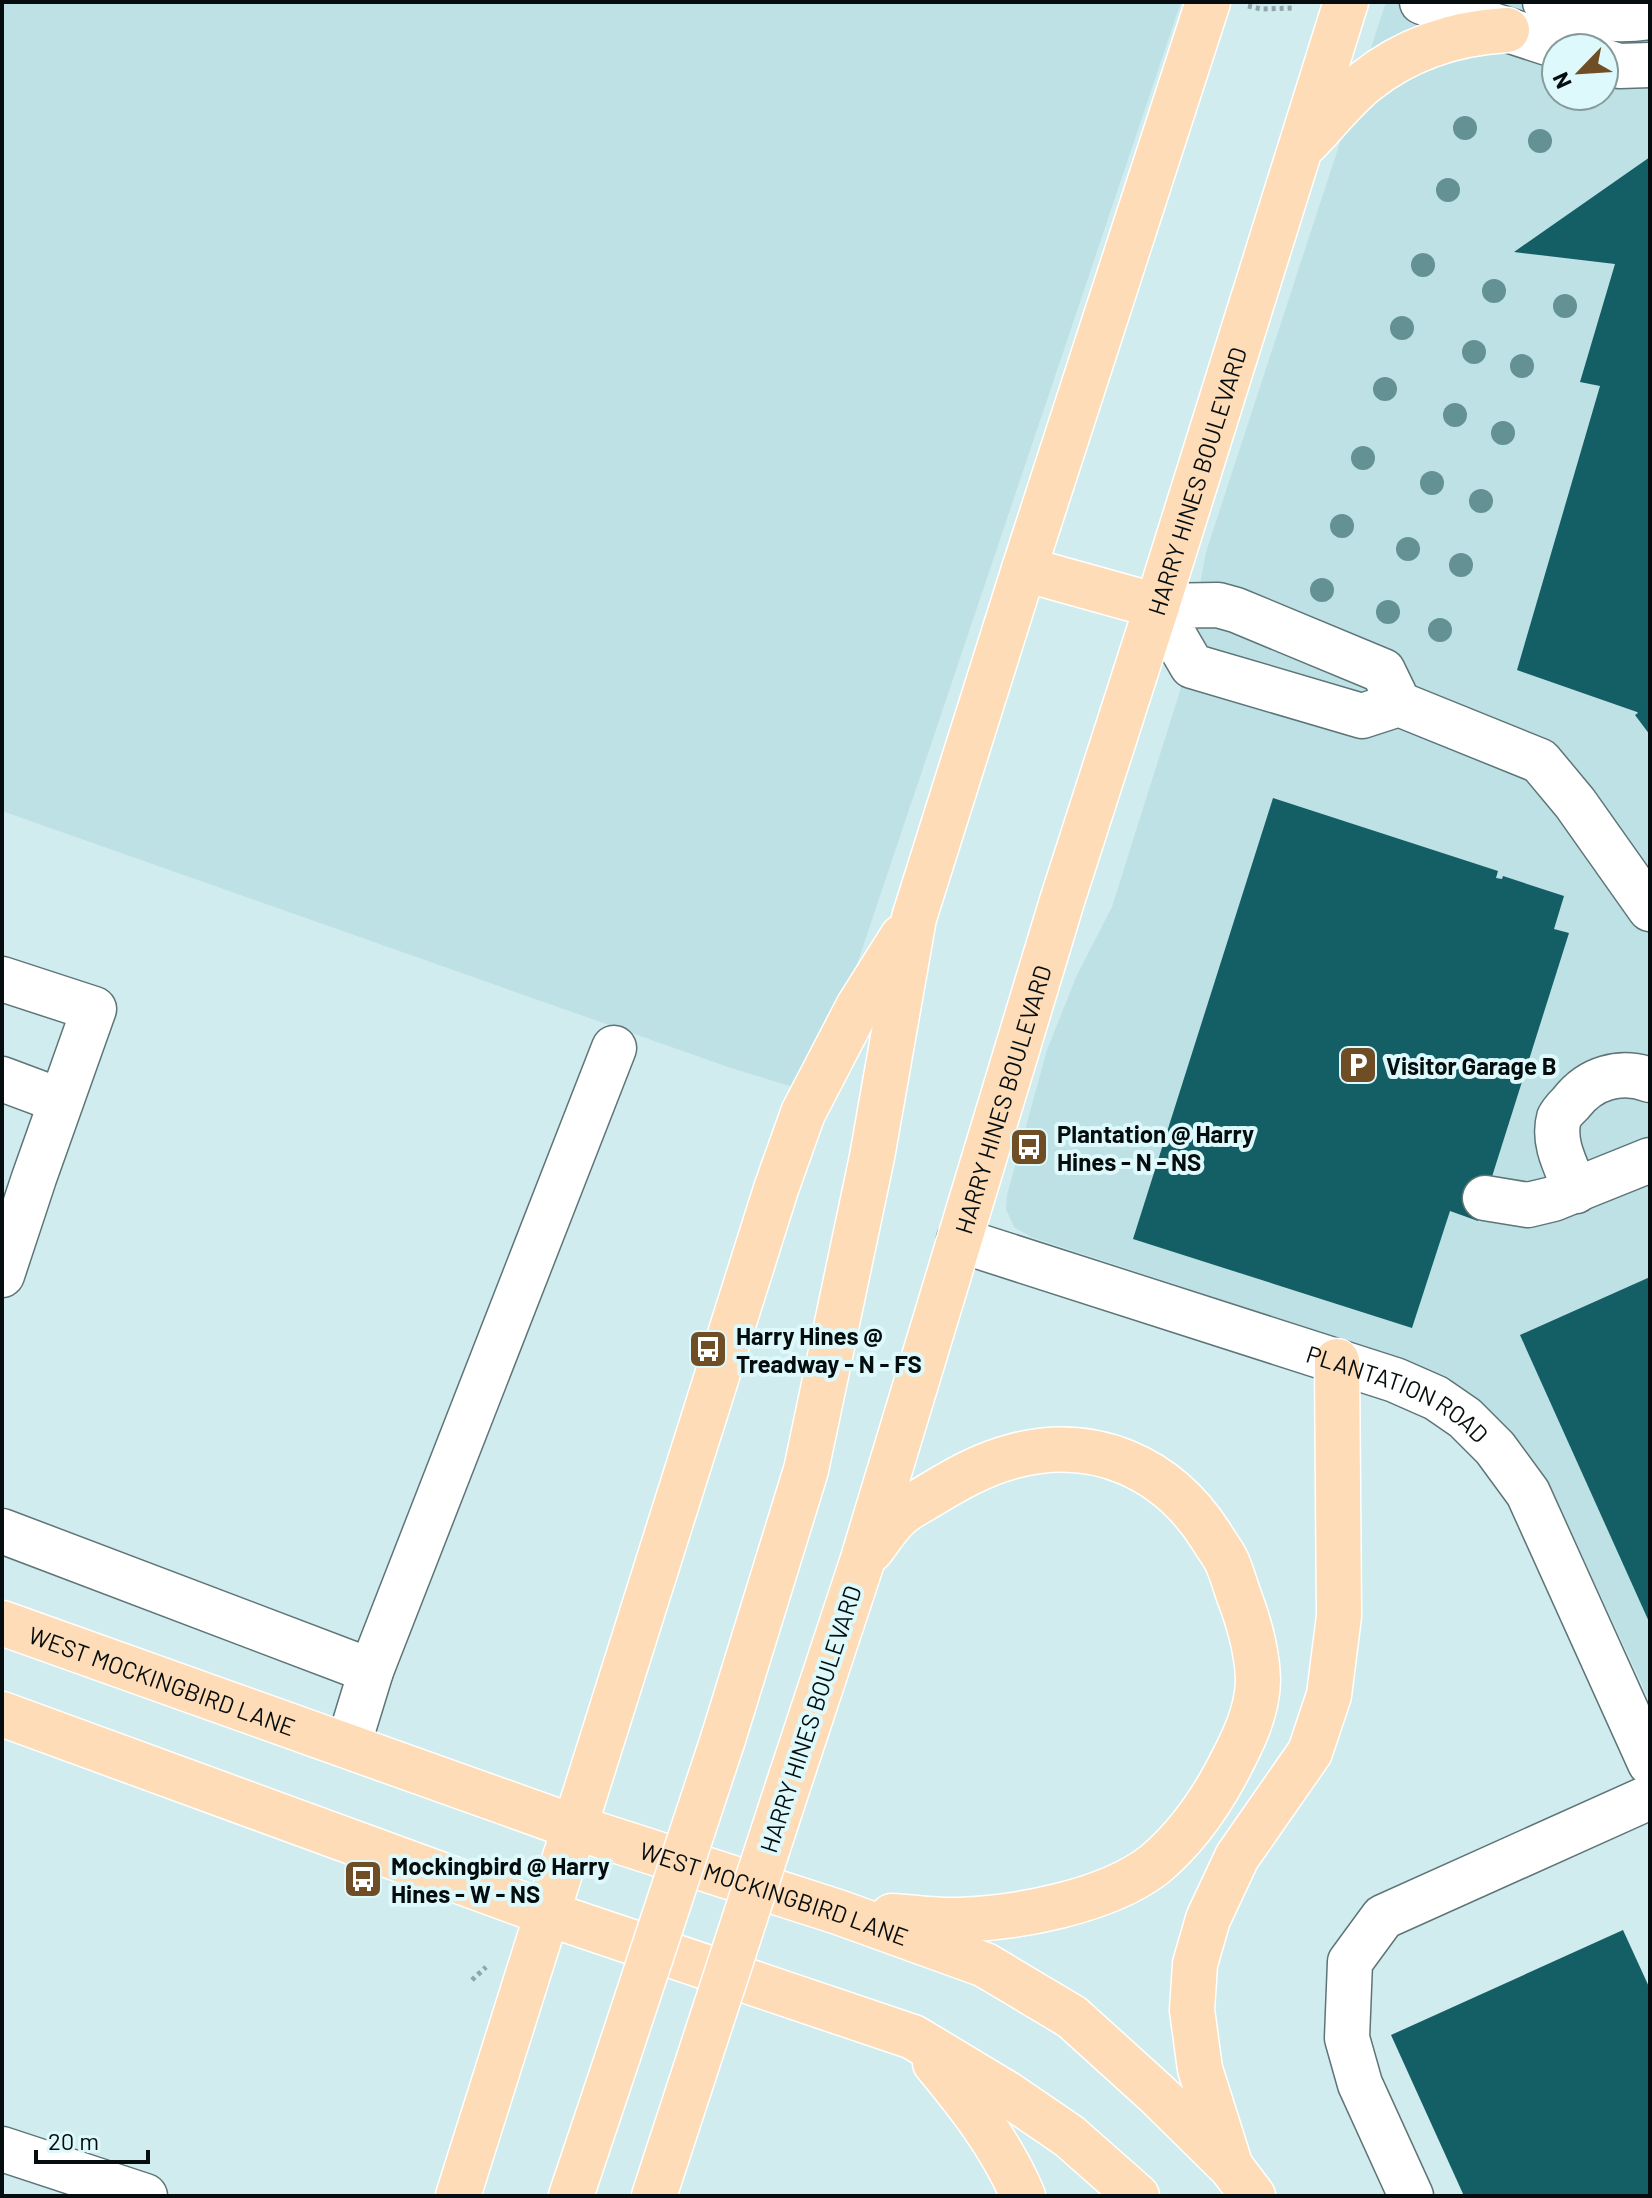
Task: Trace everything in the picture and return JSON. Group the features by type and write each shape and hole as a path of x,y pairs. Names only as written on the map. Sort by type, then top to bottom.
{"main road":[{"name":"HARRY HINES BOULEVARD","path":"654,2196 862,1562 1062,901 1346,2"},
{"path":"571,2196 723,1739 806,1470 872,1157 914,918 1024,569 1226,4"},
{"path":"1300,148 1365,82 1405,56 1439,41 1478,32 1507,30"},
{"path":"1024,569 1157,606"},
{"path":"458,2196 776,1189 803,1113 858,1007 914,918"},
{"path":"1242,2182 1200,2069 1192,2010 1195,1964 1208,1919 1237,1857 1310,1752 1329,1695 1339,1616 1337,1361"},
{"path":"838,1912 957,1920 1029,1912 1093,1896 1132,1878 1154,1864 1188,1830 1218,1787 1241,1745 1253,1714 1258,1679 1250,1625 1226,1561 1200,1519 1167,1484 1140,1468 1106,1455 1067,1448 1026,1452 994,1461 965,1474 899,1515 862,1562"},
{"name":"WEST MOCKINGBIRD LANE","path":"2,1623 574,1827 838,1912 985,1965 1072,2017 1158,2095 1242,2182"},
{"path":"2,1714 546,1913 913,2037 1006,2093 1069,2136 1137,2196"},
{"path":"913,2037 975,2111 1023,2196"}],"street":[{"path":"1422,2 1540,41"},
{"path":"1545,2 1576,14 1603,19 1650,17"},
{"path":"1399,704 1383,671 1236,610 1218,605 1157,606 1192,666 1362,716 1399,704 1540,761 1575,803 1650,909"},
{"path":"2,979 94,1009 61,1101 18,1172 4,1264"},
{"path":"348,1746 371,1671 614,1048"},
{"path":"1576,1191 1559,1148 1560,1116 1579,1091 1607,1076 1639,1076 1650,1080"},
{"path":"2,1079 61,1101"},
{"path":"1485,1198 1528,1205 1576,1191 1650,1160"},
{"name":"PLANTATION ROAD","path":"959,1240 1395,1380 1436,1398 1465,1418 1495,1448 1528,1493 1650,1763"},
{"path":"2,1531 371,1671"},
{"path":"1411,2196 1360,2084 1347,2038 1350,1962 1383,1917 1650,1797"},
{"path":"2,2149 145,2196"}],"path":[{"path":"1226,4 1261,9 1294,8"}],"shaded area":[{"path":"2,2 1181,2 852,979 797,1088 731,1068 2,811"},
{"path":"1386,2 1650,2 1650,1702 1553,1493 1450,1378 1318,1331 1031,1237 1014,1227 1006,1209 1007,1195 1047,1050 1077,975 1112,907 1180,691 1206,552"}],"building":[{"path":"1650,157 1650,735 1635,715 1637,712 1517,670 1600,386 1580,382 1615,264 1514,252"},
{"name":"Visitor Garage B","path":"1273,798 1498,871 1496,878 1502,879 1503,876 1564,896 1554,929 1569,933 1478,1221 1450,1211 1412,1328 1133,1239"},
{"path":"1650,1277 1650,1624 1520,1335"},
{"path":"1623,1930 1650,1989 1650,2196 1464,2196 1391,2035"}],"place":[{"name":"Visitor Garage B","path":"1358,1065"},
{"name":"Plantation @ Harry Hines - N - NS","path":"1029,1147"},
{"name":"Harry Hines @ Treadway - N - FS","path":"708,1349"},
{"name":"Mockingbird @ Harry Hines - W - NS","path":"363,1879"}]}
